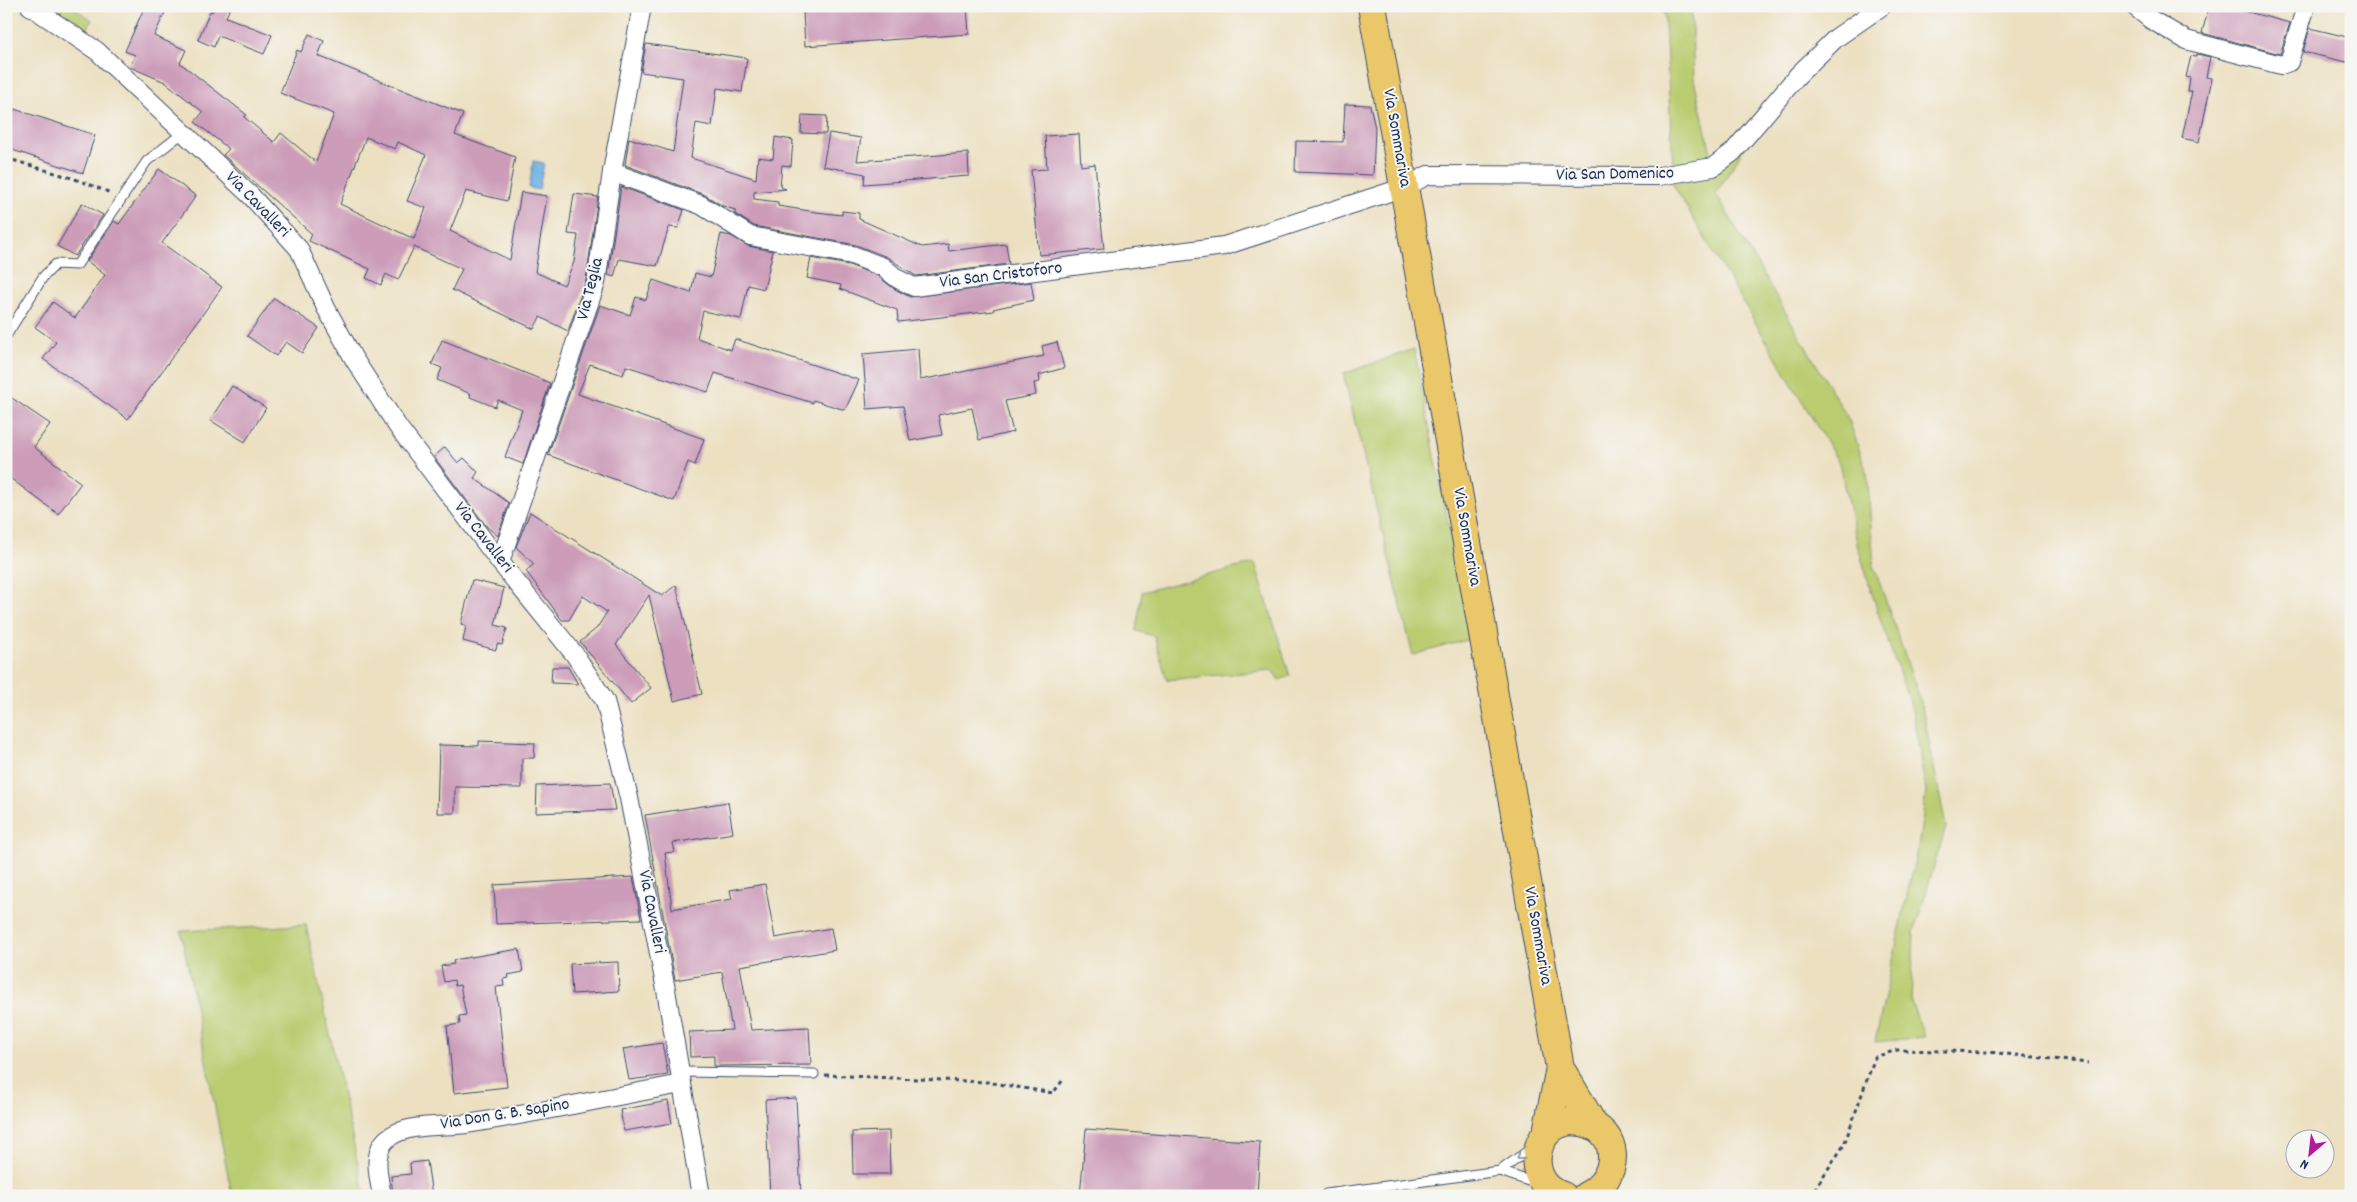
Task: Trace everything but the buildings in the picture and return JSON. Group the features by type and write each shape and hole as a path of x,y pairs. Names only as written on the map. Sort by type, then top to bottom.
{"main road":[{"name":"Via Sommariva","path":"1372,6 1560,1068 1594,1126 1604,1135 1610,1146 1611,1170 1598,1191"},
{"name":"Via Sommariva","path":"1558,1194 1541,1179 1536,1167 1536,1154 1543,1137 1560,1068"},
{"path":"1543,1137 1557,1124 1569,1121 1582,1122 1594,1126"}],"street":[{"name":"Via Cavalleri","path":"30,6 97,51 251,196 299,249 326,308 359,366 398,427 500,562 575,655 605,701 629,798 701,1196"},
{"name":"Via Teglia","path":"500,562 596,283 612,172 642,6"},
{"name":"Via San Domenico","path":"1405,187 1428,175 1660,176 1713,167 1733,152 1798,75 1836,38 1882,6"},
{"path":"2134,6 2186,40 2281,65 2289,62 2306,6"},
{"name":"Via San Cristoforo","path":"612,172 701,205 750,236 852,255 883,267 898,279 914,287 1224,246 1405,187"},
{"name":"Via Don G. B. Sapino","path":"382,1196 378,1170 378,1154 388,1139 410,1129 465,1124 681,1078"}],"lane":[{"path":"6,336 43,277 56,264 77,265 147,161 184,132"},
{"path":"681,1078 814,1074"},
{"path":"1500,1171 1543,1137"},
{"path":"1326,1194 1500,1171 1558,1194"}],"path":[{"path":"6,158 75,179 123,198"},
{"path":"1810,1196 1844,1145 1875,1057 1897,1050 1989,1052 2088,1062"},
{"path":"814,1074 987,1082 1053,1093 1063,1080"}],"green space":[{"path":"43,6 71,6 92,20 85,33"},
{"path":"1664,6 1691,6 1694,79 1712,158 1673,168"},
{"path":"1750,138 1716,194 1849,420 1867,473 1874,567 1921,702 1946,827 1914,932 1911,1002 1925,1037 1875,1042 1920,836 1926,792 1912,709 1878,613 1858,547 1839,463 1672,183 1712,175"},
{"path":"1414,349 1471,639 1413,655 1343,374"},
{"path":"1255,563 1290,676 1279,680 1272,670 1167,680 1154,636 1136,631 1142,592"},
{"path":"306,925 365,1196 232,1196 181,931"}],"water":[{"path":"533,161 544,163 539,190 529,188"}]}
